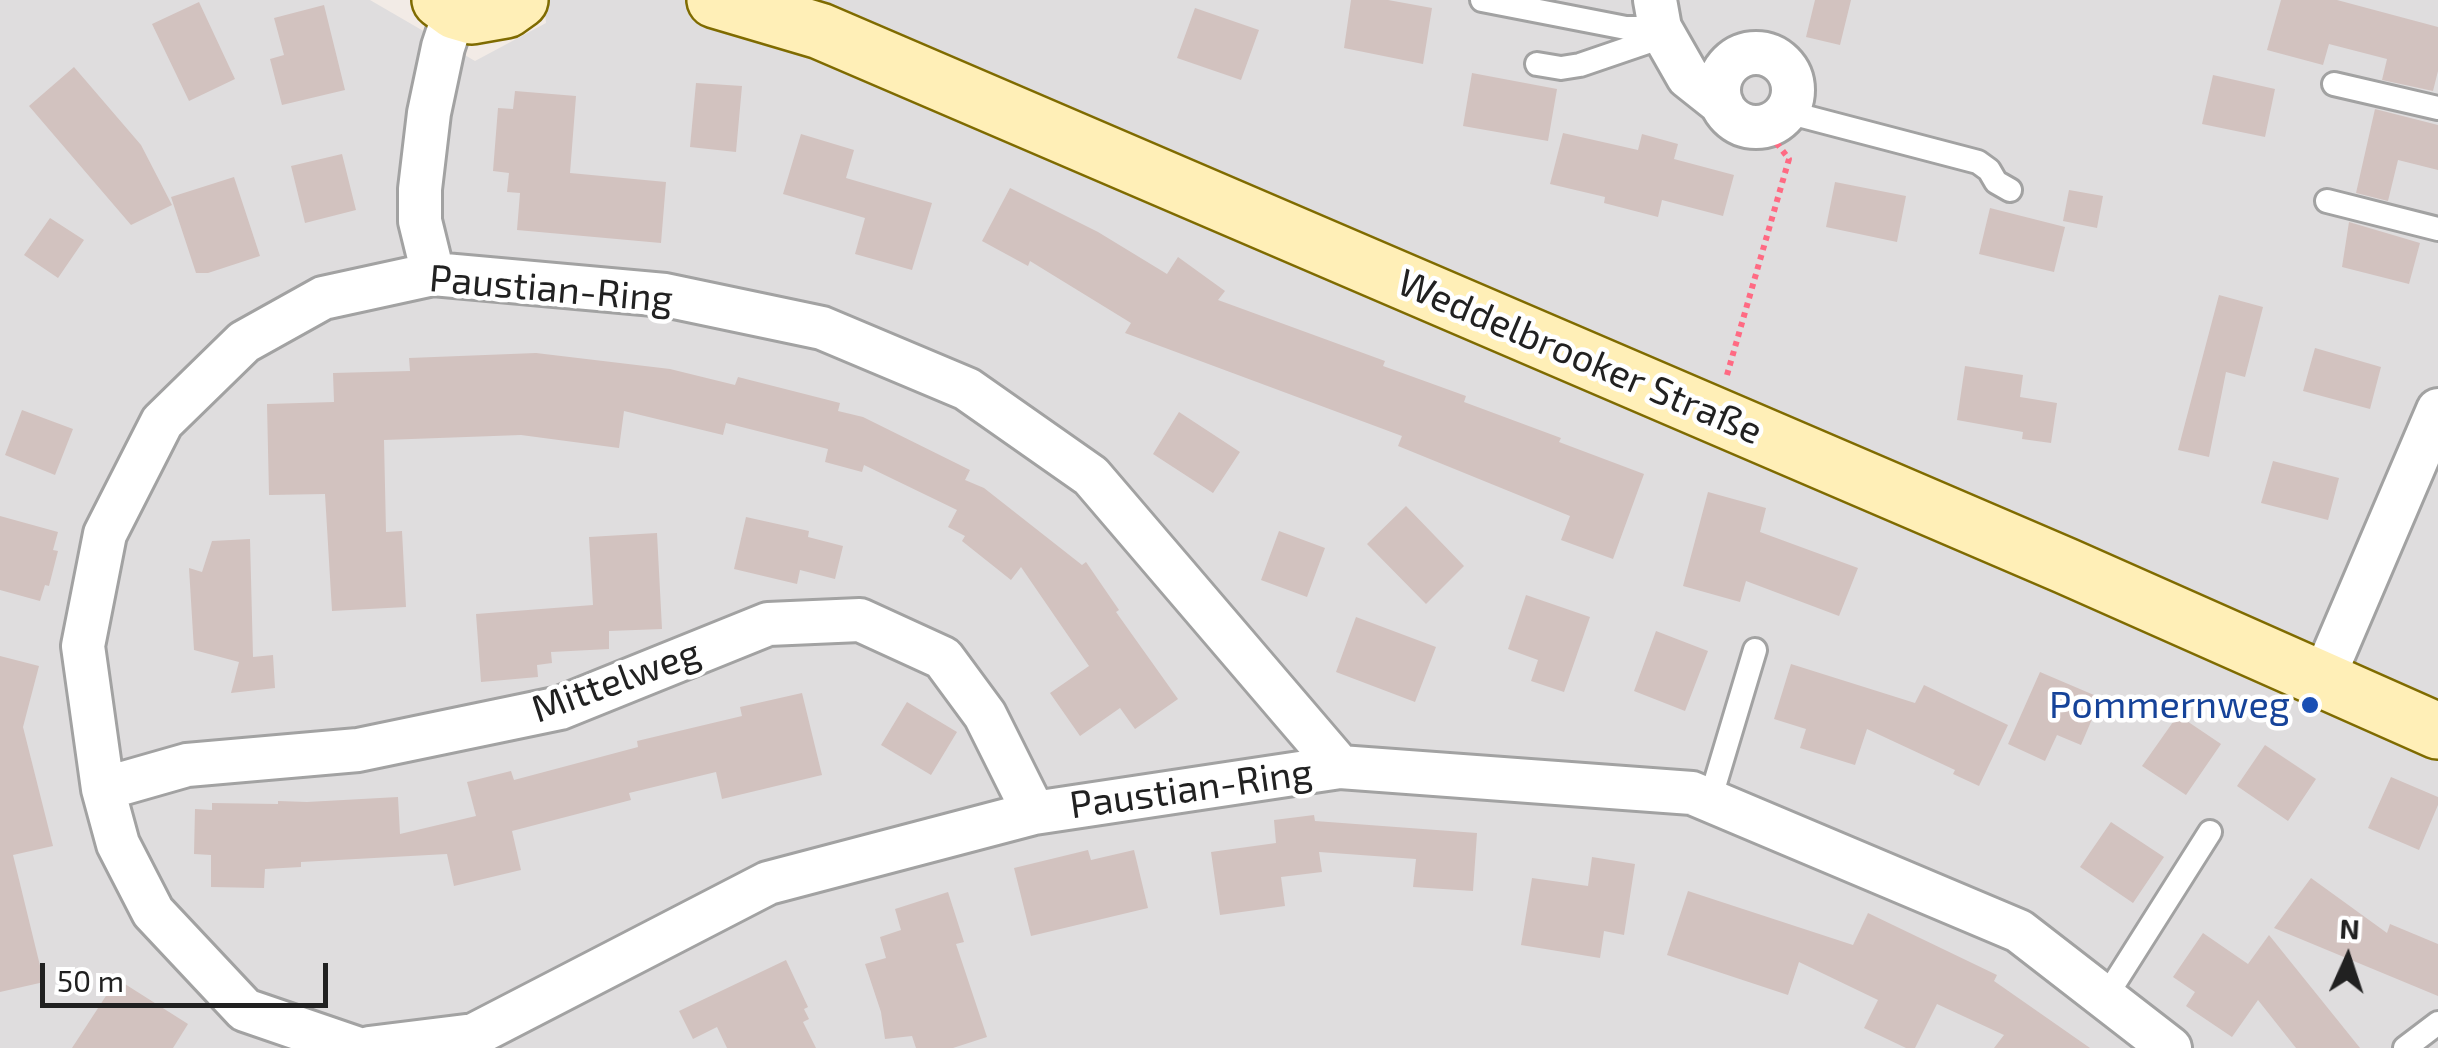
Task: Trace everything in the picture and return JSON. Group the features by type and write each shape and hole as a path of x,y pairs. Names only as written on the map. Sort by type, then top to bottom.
{"street":[{"path":"432,274 420,221 420,188 448,6 472,16 490,15 520,0"},
{"name":"Weddelbrooker Straße","path":"715,0 820,31 2438,731"},
{"path":"1660,21 1688,78 1754,115"},
{"name":"Paustian-Ring","path":"356,1048 245,1010 153,912 118,844 103,789 83,646 105,534 162,422 244,342 312,304 357,290 432,274 665,295 822,328 968,388 1091,476 1340,767"},
{"path":"2322,681 2438,410"},
{"name":"Mittelweg","path":"103,789 187,765 358,750 560,708 768,624 860,620 943,658 985,715 1034,813"},
{"name":"Paustian-Ring","path":"369,1048 474,1034 768,882 1034,813 1340,767 1692,793 2019,932 2170,1048"}],"lane":[{"path":"1482,0 1626,28 1660,21"},
{"path":"1536,64 1561,68 1580,65 1660,21"},
{"path":"2334,84 2438,108"},
{"path":"1754,115 1978,162 1990,170 1996,182 2010,190"},
{"path":"2327,201 2438,230"},
{"path":"1710,800 1755,650"},
{"path":"2105,998 2210,832"},
{"path":"2405,1048 2438,1023"}],"path":[{"path":"1716,416 1789,159 1754,115"}],"shaded area":[{"path":"0,0 370,0 475,61 546,23 544,0 2438,0 2438,1048 0,1048"}],"building":[{"path":"1351,0 1388,0 1432,8 1423,64 1344,48"},
{"path":"1815,0 1851,0 1840,45 1806,37"},
{"path":"2281,0 2337,0 2438,27 2438,71 2433,91 2382,80 2387,59 2329,44 2323,65 2267,50"},
{"path":"199,2 235,79 189,101 152,24"},
{"path":"324,5 345,90 282,105 270,59 284,55 274,18"},
{"path":"1195,8 1259,30 1241,80 1177,58"},
{"path":"74,67 141,145 172,205 131,225 29,106"},
{"path":"1472,73 1557,89 1548,141 1463,126"},
{"path":"2213,75 2275,89 2265,137 2202,124"},
{"path":"696,83 742,86 736,152 690,147"},
{"path":"515,91 576,96 570,173 666,182 661,243 517,230 520,193 507,192 509,173 493,171 498,108 513,109"},
{"path":"2375,109 2438,125 2438,170 2398,160 2388,201 2356,193"},
{"path":"1563,133 1638,150 1642,134 1678,144 1674,159 1734,175 1723,216 1662,200 1658,217 1604,203 1605,197 1550,184"},
{"path":"801,134 854,150 846,178 932,203 912,270 855,254 865,218 783,194"},
{"path":"342,154 356,210 305,223 291,166"},
{"path":"234,177 260,256 208,273 196,273 171,197"},
{"path":"1835,182 1906,196 1897,242 1826,227"},
{"path":"1010,188 1098,232 1167,274 1178,257 1225,291 1218,300 1385,361 1383,366 1466,396 1464,402 1644,474 1613,559 1561,540 1570,516 1398,446 1402,436 1125,333 1131,323 1030,261 1028,266 982,241"},
{"path":"2069,190 2103,196 2097,228 2063,221"},
{"path":"1990,208 2065,227 2054,272 1979,254"},
{"path":"50,218 84,240 58,278 24,255"},
{"path":"2349,222 2420,243 2409,284 2342,267"},
{"path":"2219,295 2263,307 2245,377 2226,372 2209,457 2178,450"},
{"path":"2315,348 2381,367 2370,409 2303,391"},
{"path":"536,353 670,369 735,385 738,377 840,403 838,411 863,417 970,470 965,480 984,488 1082,565 1086,562 1178,699 1135,729 1120,708 1080,736 1050,693 1089,666 1021,567 1011,580 962,541 965,536 948,527 957,510 864,465 862,472 825,462 828,449 726,423 723,435 624,411 619,448 521,435 384,440 386,532 402,531 406,607 332,611 325,494 269,495 267,404 334,402 333,373 410,371 409,358"},
{"path":"1965,366 2023,375 2020,397 2057,403 2051,443 2022,439 2023,432 1957,420"},
{"path":"22,410 73,429 55,475 5,455"},
{"path":"1179,412 1240,452 1213,493 1153,454"},
{"path":"2273,461 2339,478 2328,520 2261,503"},
{"path":"1708,492 1766,508 1760,532 1858,568 1839,616 1746,581 1740,602 1683,586"},
{"path":"1406,506 1464,566 1426,604 1367,544"},
{"path":"0,516 58,532 53,550 58,551 49,586 45,585 40,601 0,590"},
{"path":"746,517 809,531 808,537 843,546 835,579 800,570 797,584 734,569"},
{"path":"1279,531 1325,548 1307,597 1261,580"},
{"path":"657,533 662,629 609,631 609,649 551,652 552,663 537,665 538,677 481,682 476,614 593,605 589,537"},
{"path":"250,539 253,657 273,655 275,688 231,693 239,662 194,650 189,568 202,572 212,541"},
{"path":"1526,595 1590,617 1564,692 1531,681 1538,660 1508,649"},
{"path":"1356,617 1436,647 1415,702 1336,672"},
{"path":"1656,631 1708,651 1685,711 1634,691"},
{"path":"0,656 39,666 23,727 53,846 13,855 44,982 0,992"},
{"path":"1791,664 1915,703 1924,685 2008,725 1979,786 1953,774 1955,770 1867,729 1855,765 1800,748 1806,729 1774,719"},
{"path":"2040,672 2101,698 2081,745 2057,735 2045,761 2008,744"},
{"path":"802,693 822,775 722,799 716,772 629,793 631,800 512,831 521,870 454,886 447,854 301,862 301,867 265,869 264,888 211,887 211,855 194,854 195,809 212,810 212,803 278,804 398,797 400,834 476,816 467,782 511,771 514,780 638,747 637,741 742,716 740,707"},
{"path":"907,702 957,732 931,775 881,745"},
{"path":"2178,715 2221,744 2186,795 2142,766"},
{"path":"2265,745 2316,779 2288,821 2237,786"},
{"path":"2391,777 2438,797 2419,850 2368,828"},
{"path":"1314,815 1315,821 1477,833 1473,891 1413,887 1416,859 1319,852 1322,872 1281,877 1285,906 1220,915 1211,852 1276,843 1274,820"},
{"path":"2111,822 2164,857 2133,903 2080,867"},
{"path":"1088,850 1091,860 1134,850 1148,908 1031,936 1014,868"},
{"path":"1592,857 1635,864 1624,935 1604,931 1600,958 1521,945 1532,878 1588,886"},
{"path":"2311,878 2387,933 2390,924 2438,944 2438,996 2274,928"},
{"path":"1688,891 1853,945 1868,913 1997,975 1994,981 2090,1048 1994,1048 2004,1035 1937,1004 1915,1048 1906,1048 1864,1028 1878,1000 1799,962 1788,995 1667,955"},
{"path":"948,892 964,942 956,944 987,1037 953,1048 916,1048 912,1036 885,1039 881,1012 865,964 886,958 880,937 901,930 895,909"},
{"path":"2203,933 2248,964 2269,935 2360,1048 2296,1048 2258,1000 2232,1037 2186,1006 2195,992 2173,977"},
{"path":"786,960 808,1007 804,1009 809,1019 803,1022 816,1048 727,1048 717,1027 693,1039 679,1011"},
{"path":"117,979 188,1024 173,1048 72,1048"}],"place":[{"name":"Pommernweg","path":"2310,705"}]}
